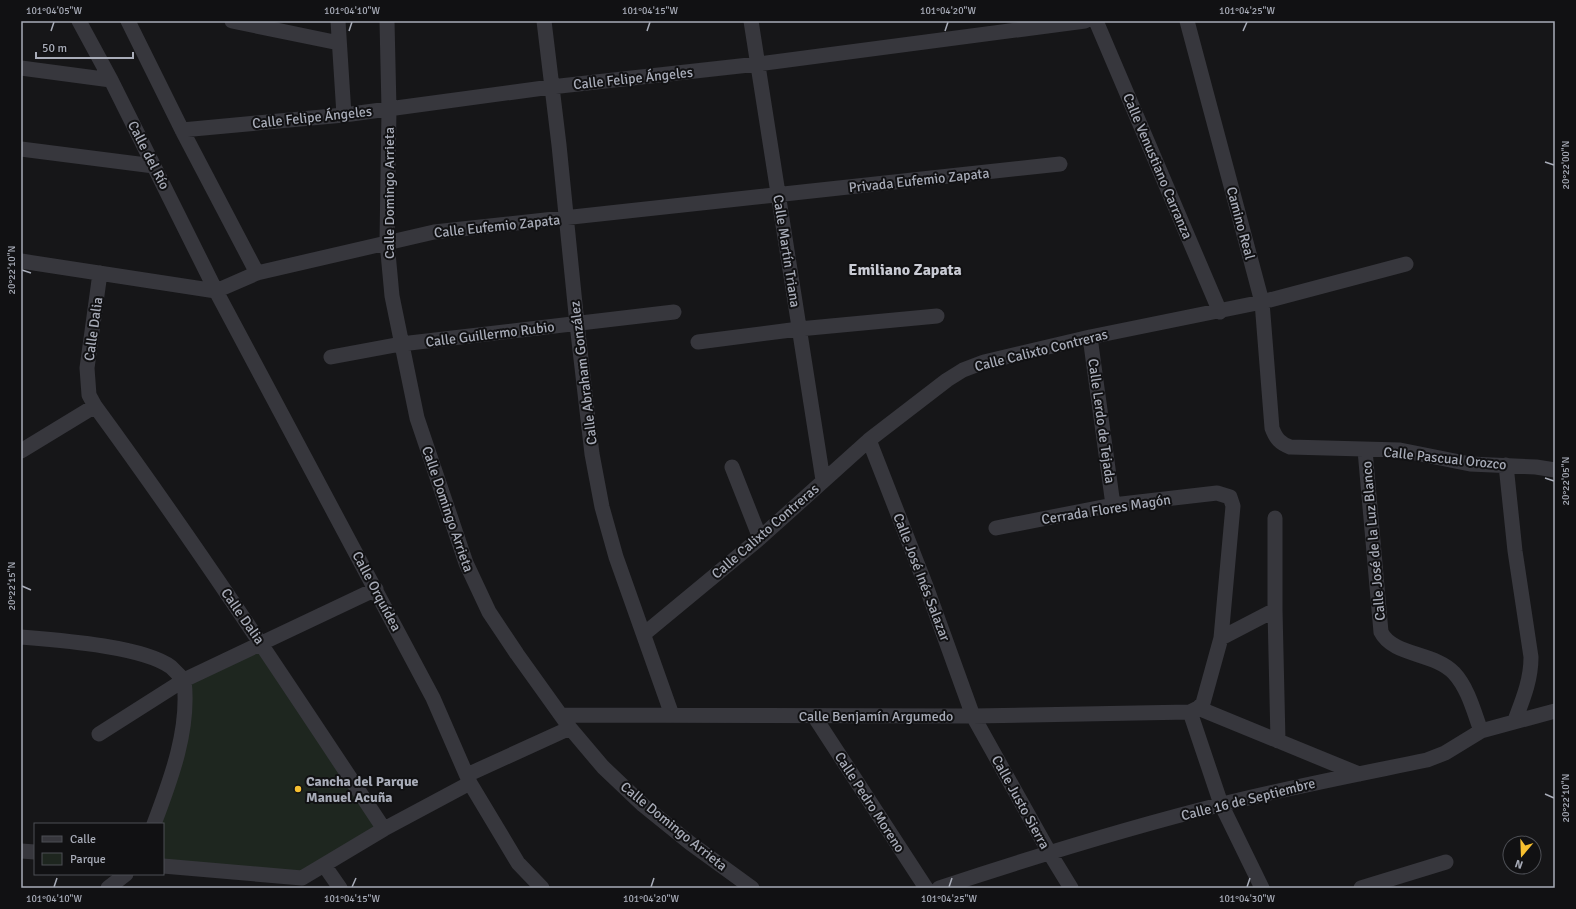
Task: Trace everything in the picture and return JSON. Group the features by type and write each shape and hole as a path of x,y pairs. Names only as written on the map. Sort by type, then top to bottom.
{"street":[{"name":"Calle del Río","path":"79,21 219,290"},
{"path":"128,21 252,275"},
{"path":"232,21 340,43"},
{"path":"338,21 344,115"},
{"name":"Calle Domingo Arrieta","path":"388,21 389,109 387,242 392,296 417,418 466,564 489,612 566,721 603,767 643,805 690,843 752,888"},
{"name":"Calle Abraham González","path":"544,21 592,454 602,507 616,557 672,715"},
{"name":"Calle Martín Triana","path":"751,21 823,480"},
{"name":"Calle Felipe Ángeles","path":"182,130 344,115 551,87 758,64 1068,22 1085,21"},
{"name":"Calle Venustiano Carranza","path":"1096,21 1220,312"},
{"name":"Camino Real","path":"1187,21 1262,302 1272,428"},
{"path":"21,68 111,80"},
{"path":"21,149 154,166"},
{"name":"Privada Eufemio Zapata","path":"778,195 1060,164"},
{"name":"Calle Eufemio Zapata","path":"219,290 252,275 387,242 465,228 778,195"},
{"path":"21,261 219,290"},
{"name":"Calle Calixto Contreras","path":"644,634 760,538 869,440 947,380 963,370 984,362 1090,337 1220,312 1262,302 1406,264"},
{"name":"Calle Dalia","path":"100,273 88,368 89,395 95,406 262,643 384,830"},
{"name":"Calle Orquídea","path":"219,290 376,589 470,776 518,863 542,888"},
{"name":"Calle Guillermo Rubio","path":"332,357 401,344 674,312"},
{"path":"698,342 799,329 937,316"},
{"name":"Calle Lerdo de Tejada","path":"1090,337 1113,505"},
{"path":"21,451 95,406"},
{"name":"Calle Pascual Orozco","path":"1272,428 1275,437 1281,443 1290,447 1400,450 1470,464 1506,465 1555,470"},
{"name":"Calle José Inés Salazar","path":"869,440 926,586 973,716"},
{"name":"Calle José de la Luz Blanco","path":"1365,450 1381,632 1388,642 1394,646 1424,656 1453,672 1462,684 1481,731"},
{"path":"1506,465 1515,551 1531,657 1531,672 1515,720"},
{"path":"732,467 760,538"},
{"name":"Cerrada Flores Magón","path":"996,528 1113,505 1217,493 1230,497 1233,506 1221,638"},
{"path":"1276,518 1275,610 1278,741"},
{"path":"100,734 184,680 376,589"},
{"path":"1194,710 1207,692 1221,638 1275,610"},
{"path":"21,637 122,650 150,657 170,667 184,680 186,694 182,727 170,780 154,823"},
{"path":"1194,710 1278,741 1359,774"},
{"path":"1194,710 1221,804 1262,888"},
{"name":"Calle Benjamín Argumedo","path":"566,721 672,715 973,716 1194,710"},
{"name":"Calle 16 de Septiembre","path":"939,888 1049,852 1221,804 1427,760 1445,753 1481,731 1515,720 1555,711"},
{"name":"Calle Pedro Moreno","path":"814,716 926,888"},
{"name":"Calle Justo Sierra","path":"973,716 1049,852 1071,888"},
{"path":"164,866 302,878 384,830 495,761 566,721"},
{"path":"21,851 34,852"},
{"path":"1361,888 1379,886 1446,862"},
{"path":"324,865 340,888"},
{"path":"108,888 125,875"}],"green space":[{"path":"260,649 378,828 301,873 164,861 164,823 159,823 189,685"}],"place":[{"name":"Cancha del Parque Manuel Acuña","path":"298,789"}],"district":[{"name":"Emiliano Zapata","path":"905,269"}]}
